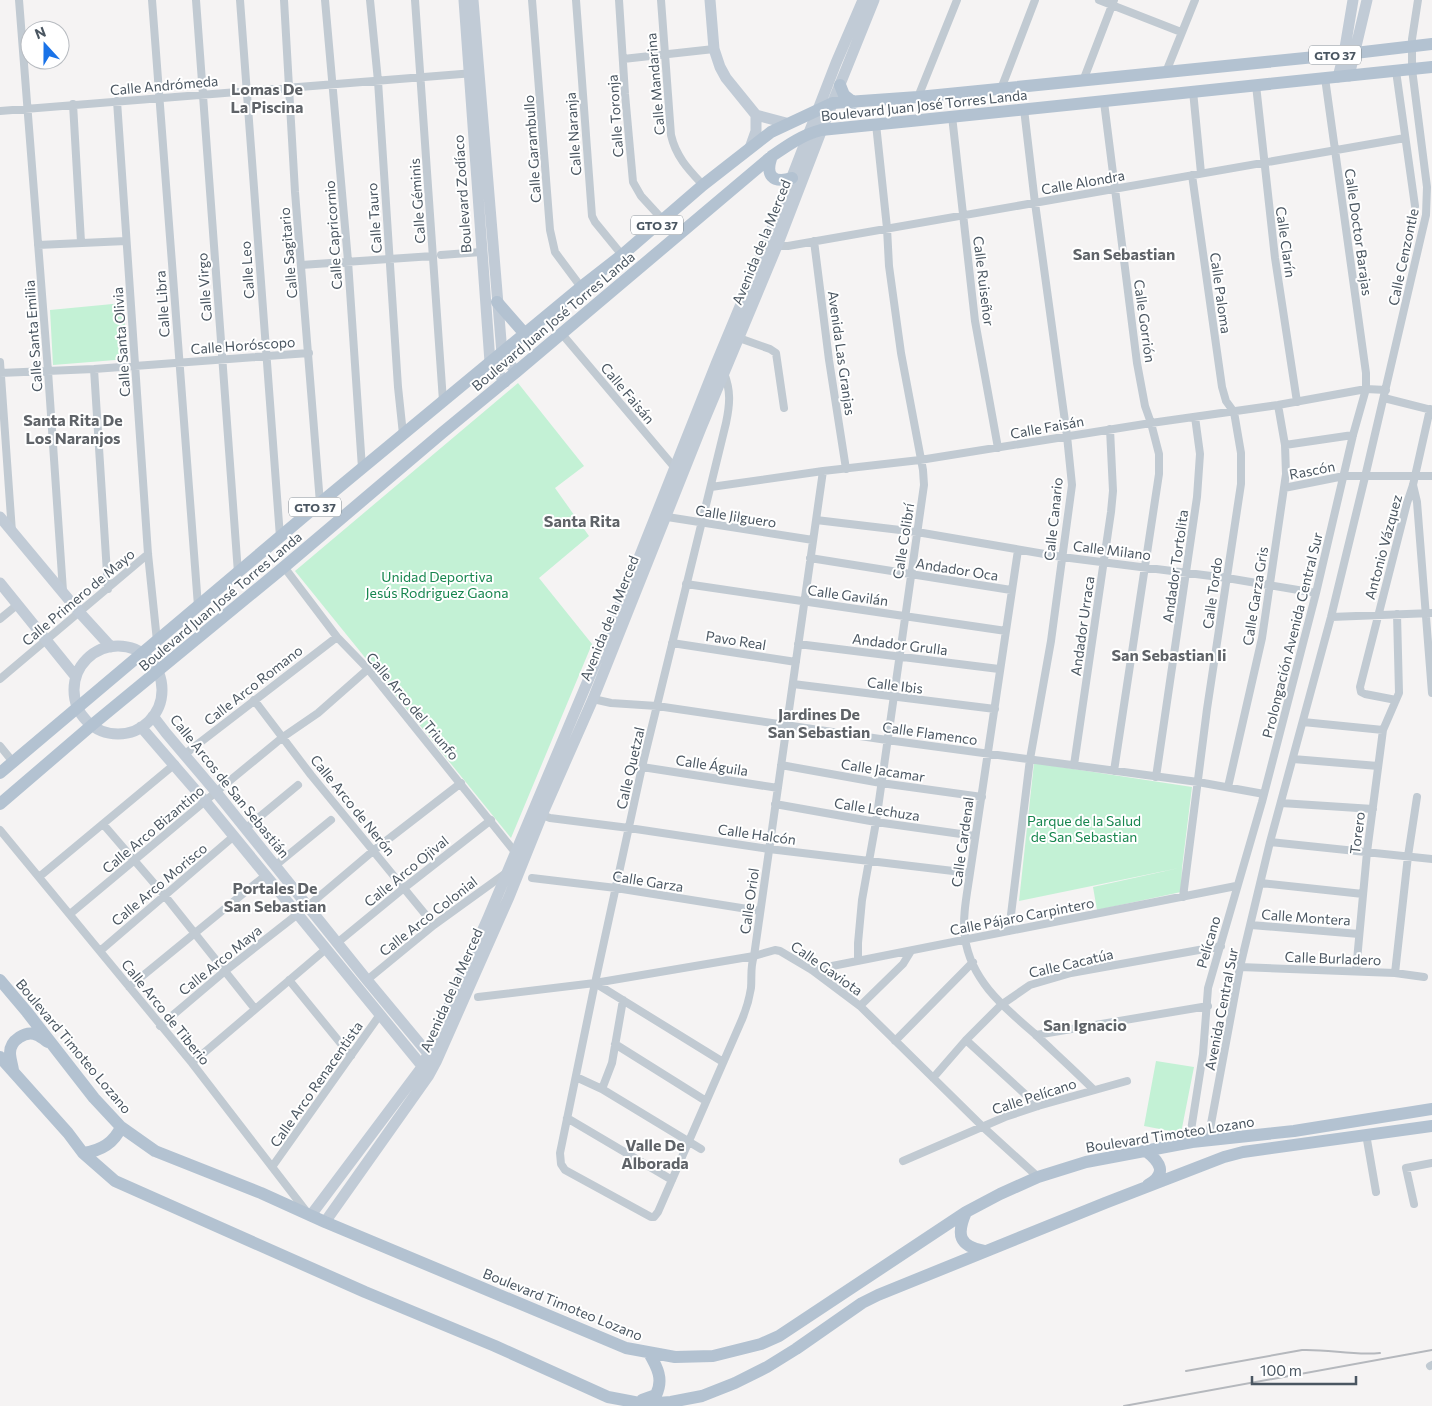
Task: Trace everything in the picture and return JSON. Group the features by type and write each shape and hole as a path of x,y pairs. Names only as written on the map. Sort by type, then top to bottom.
{"main road":[{"name":"Boulevard Juan José Torres Landa","path":"0,773 320,503 622,255 703,185 771,132 786,123 833,103 854,103 1412,49 1432,44"},
{"path":"1412,49 1432,50"},
{"name":"Boulevard Juan José Torres Landa","path":"0,804 92,725 284,568 772,156 792,142 816,131 1432,67"},
{"path":"840,85 844,95 854,103"},
{"path":"1001,89 999,100 1003,111"},
{"path":"981,91 984,103 981,114"},
{"path":"772,156 769,164 773,178 778,181 792,178"},
{"path":"497,302 525,334"},
{"name":"Boulevard Timoteo Lozano","path":"0,985 52,1045 94,1098 122,1127 155,1150 626,1348 675,1357 713,1356 743,1350 779,1336 966,1212 1038,1177 1086,1162 1198,1142 1294,1131 1432,1110"},
{"path":"14,1073 10,1054 11,1048 19,1037 25,1034 37,1035 52,1045"},
{"path":"0,1057 68,1133 83,1153 121,1184 608,1397 644,1404 671,1402 702,1396 735,1383 774,1362 862,1303 878,1295 984,1251 1224,1157 1243,1152 1432,1126"},
{"path":"83,1153 92,1152 105,1146 116,1136 122,1127"},
{"path":"1137,1191 1153,1182 1160,1172 1160,1166 1146,1151"},
{"path":"966,1212 960,1230 961,1238 965,1245 972,1249 984,1251"},
{"path":"629,1401 650,1398 656,1395 659,1389 659,1372 649,1353"}],"street":[{"name":"Calle Santa Emilia","path":"19,0 29,109 63,592"},
{"name":"Calle Libra","path":"152,0 198,606"},
{"name":"Calle Virgo","path":"196,0 238,573"},
{"name":"Calle Leo","path":"240,0 280,537"},
{"name":"Calle Sagitario","path":"284,0 295,192 320,503"},
{"name":"Calle Capricornio","path":"325,0 348,261 362,468"},
{"name":"Calle Tauro","path":"370,0 378,81 403,434"},
{"name":"Calle Géminis","path":"415,0 420,78 437,256 443,401"},
{"name":"Boulevard Zodíaco","path":"464,0 474,73 502,353"},
{"name":"Boulevard Zodíaco","path":"473,0 481,252 490,362"},
{"name":"Calle Garambullo","path":"532,0 550,230 555,252 581,287"},
{"name":"Calle Naranja","path":"576,0 592,216 622,255"},
{"name":"Calle Toronja","path":"619,0 633,182 641,196 663,220"},
{"name":"Calle Mandarina","path":"661,0 670,136 683,164 703,185"},
{"path":"710,0 714,49 726,78 756,115 786,123"},
{"name":"Avenida de la Merced","path":"325,1222 426,1071 432,1058 521,854 661,516 739,338 816,131 819,109 863,0"},
{"name":"Avenida de la Merced","path":"432,1058 506,873 521,854 542,814 593,699 661,516 675,468 772,245 792,178 833,103 874,0"},
{"path":"918,97 957,0"},
{"path":"1001,89 1035,0"},
{"path":"1099,0 1113,3 1181,32"},
{"path":"1166,72 1194,0"},
{"path":"1349,54 1349,24 1352,0"},
{"path":"1344,76 1349,54 1362,25 1367,0"},
{"name":"Calle Cenzontle","path":"1378,391 1427,207 1427,187 1412,69 1412,49 1418,0"},
{"path":"1083,81 1113,3"},
{"path":"1349,24 1362,25"},
{"path":"623,59 665,56 714,49"},
{"name":"Calle Cenzontle","path":"1396,71 1415,206"},
{"name":"Calle Andrómeda","path":"0,111 474,73"},
{"name":"Calle Doctor Barajas","path":"1325,78 1367,381 1378,391"},
{"name":"Calle Clarín","path":"1256,85 1275,258 1297,402"},
{"path":"1193,91 1201,173"},
{"name":"Calle Santa Olivia","path":"117,101 148,554 157,641"},
{"name":"Calle Gorrión","path":"1104,102 1137,363 1145,406 1152,423 1159,454 1159,474 1146,567 1114,771"},
{"path":"73,104 81,242"},
{"name":"Calle Canario","path":"1009,931 1030,759 1044,684 1072,485 1024,109"},
{"path":"750,148 756,131 756,115"},
{"name":"Calle Ruiseñor","path":"952,116 975,321 998,448"},
{"name":"Calle Colibrí","path":"858,961 862,900 876,822 924,485 923,470 901,353 889,266 876,124"},
{"name":"Calle Alondra","path":"772,245 788,246 1405,138"},
{"name":"Calle Paloma","path":"1192,175 1222,387 1226,401 1234,412"},
{"name":"Avenida Las Granjas","path":"814,241 829,360 846,469"},
{"path":"38,245 81,242 126,242"},
{"path":"301,265 481,252"},
{"name":"Calle Faisán","path":"562,334 675,468"},
{"path":"739,338 776,353 784,408"},
{"name":"Calle Horóscopo","path":"0,373 94,369 309,353"},
{"path":"502,353 516,372"},
{"path":"0,362 12,532"},
{"path":"490,362 505,382"},
{"path":"94,369 108,589"},
{"name":"Calle Quetzal","path":"565,1170 561,1164 560,1153 595,983 642,767 711,487 730,400 728,383 724,373"},
{"path":"1378,391 1431,410"},
{"name":"Calle Faisán","path":"711,487 822,471 920,460 1152,423 1378,391"},
{"name":"Prolongación Avenida Central Sur","path":"1236,886 1264,794 1316,593 1356,476 1353,435 1378,391"},
{"name":"Prolongación Avenida Central Sur","path":"1261,883 1270,842 1330,617 1356,476 1378,391"},
{"name":"Calle Garza Gris","path":"1228,788 1259,652 1286,474 1285,445 1278,405"},
{"name":"Antonio Vázquez","path":"1396,700 1365,694 1360,690 1431,410"},
{"name":"Calle Tordo","path":"1183,897 1241,484 1241,453 1234,412"},
{"name":"Andador Tortolita","path":"1156,776 1200,473 1196,417"},
{"name":"Andador Urraca","path":"1074,765 1113,491 1110,430"},
{"path":"1285,445 1353,435"},
{"name":"Calle Oriol","path":"565,1170 651,1217 656,1215 748,1004 751,987 750,966 754,956 822,471"},
{"name":"Rascón","path":"1284,488 1356,476 1432,476"},
{"path":"1413,485 1417,502 1428,614 1432,693"},
{"name":"Calle Jilguero","path":"661,516 813,540"},
{"path":"0,517 111,647"},
{"name":"Calle Milano","path":"816,520 917,532 1018,550 1186,572 1316,593"},
{"name":"Calle Cardenal","path":"1018,550 975,836 965,918 965,940 982,982 1001,1005 1094,1090"},
{"name":"Calle Primero de Mayo","path":"0,679 148,554"},
{"name":"Andador Oca","path":"810,558 1011,590"},
{"name":"Calle Arco del Triunfo","path":"284,568 337,637 368,669 521,854"},
{"path":"0,583 76,677"},
{"name":"Calle Gavilán","path":"686,584 1006,631"},
{"path":"0,619 17,605"},
{"name":"Torero","path":"1356,971 1367,852 1383,730 1399,693 1397,614"},
{"path":"1330,617 1428,614"},
{"name":"Calle Arco Romano","path":"185,754 337,637"},
{"name":"Pavo Real","path":"672,643 796,662"},
{"name":"Andador Grulla","path":"798,644 999,669"},
{"path":"92,725 78,708 74,692 76,677 89,657 100,650 111,647 128,647 143,653 159,672"},
{"name":"Calle Arco Bizantino","path":"70,914 216,792 283,738 318,713 368,669"},
{"name":"Calle Arcos de San Sebastián","path":"92,725 111,733 127,732 141,727 153,716 159,706 162,695 162,683 159,672"},
{"name":"Calle Ibis","path":"792,684 995,709"},
{"name":"Calle Flamenco","path":"593,699 611,703 657,706 887,740 1156,776 1264,794"},
{"name":"Calle Arco de Nerón","path":"254,700 310,775 434,925"},
{"name":"Calle Arcos de San Sebastián","path":"153,716 432,1058"},
{"path":"1303,722 1383,730"},
{"name":"Calle Arcos de San Sebastián","path":"141,727 175,764 379,1016 426,1071"},
{"path":"0,746 13,762"},
{"path":"1293,758 1378,766"},
{"path":"39,877 175,764"},
{"name":"Calle Jacamar","path":"781,765 881,783 982,797"},
{"name":"Calle Águila","path":"642,767 778,788"},
{"name":"Calle Arco Maya","path":"160,1026 373,851 461,783"},
{"path":"245,829 298,785"},
{"path":"1395,973 1408,856 1417,797"},
{"path":"1281,802 1373,809"},
{"name":"Calle Lechuza","path":"775,804 876,822 975,836"},
{"name":"Calle Halcón","path":"542,814 550,818 769,849 970,873"},
{"path":"276,865 331,820"},
{"name":"Calle Arco Ojival","path":"337,942 491,820"},
{"path":"103,824 165,896 254,1009"},
{"name":"Calle Arco de Tiberio","path":"0,830 192,1064 309,1214"},
{"name":"Calle Arco Morisco","path":"100,951 234,836"},
{"path":"1270,842 1432,858"},
{"name":"Calle Arco Colonial","path":"367,980 434,925 506,873"},
{"path":"129,987 266,875"},
{"name":"Calle Garza","path":"532,878 616,888 760,911"},
{"path":"1261,883 1363,894"},
{"name":"Avenida Central Sur","path":"1198,1142 1261,883"},
{"name":"Calle Pájaro Carpintero","path":"812,970 1236,886"},
{"name":"Pelícano","path":"1198,1142 1208,988 1236,886"},
{"name":"Calle Montera","path":"1251,925 1359,934"},
{"name":"Calle Cacatúa","path":"932,1078 1001,1005 1021,989 1043,980 1221,946"},
{"path":"192,1064 326,949"},
{"name":"Calle Gaviota","path":"478,997 595,983 754,956 775,950 780,951 812,970 860,1006 983,1127 1038,1177"},
{"path":"860,1006 903,964 911,951"},
{"path":"895,1040 973,962"},
{"name":"Calle Burladero","path":"1240,967 1356,971 1424,976"},
{"path":"289,980 351,1056"},
{"path":"595,983 723,1062"},
{"path":"602,1090 610,1071 623,1000"},
{"path":"1036,1035 1208,1006"},
{"name":"Calle Arco Renacentista","path":"272,1167 379,1016"},
{"path":"966,1040 1038,1106"},
{"path":"615,1044 706,1102"},
{"name":"Avenida de la Merced","path":"309,1214 426,1071"},
{"path":"576,1077 602,1090 701,1149"},
{"name":"Calle Pelícano","path":"903,1161 1038,1106 1127,1081"},
{"path":"567,1118 672,1180"},
{"path":"1366,1134 1376,1192"},
{"path":"1414,1204 1406,1168 1432,1163"}],"green space":[{"path":"123,303 128,359 53,365 50,310"},
{"name":"Unidad Deportiva Jesús Rodriguez Gaona","path":"518,383 584,466 555,488 589,536 539,578 592,644 511,838 295,571"},
{"name":"Parque de la Salud de San Sebastian","path":"1034,763 1192,787 1182,868 1181,892 1097,910 1093,887 1179,868 1019,901"},
{"path":"1156,1061 1194,1067 1181,1133 1144,1126"}],"railway":[{"path":"1186,1371 1302,1350 1361,1354 1380,1353"},
{"path":"1124,1406 1432,1350"}],"district":[{"name":"Lomas De La Piscina","path":"267,97"},
{"name":"San Sebastian","path":"1124,253"},
{"name":"Santa Rita De Los Naranjos","path":"73,428"},
{"name":"Santa Rita","path":"582,520"},
{"name":"San Sebastian Ii","path":"1169,654"},
{"name":"Jardines De San Sebastian","path":"819,722"},
{"name":"Portales De San Sebastian","path":"275,896"},
{"name":"San Ignacio","path":"1085,1024"},
{"name":"Valle De Alborada","path":"655,1153"}]}
